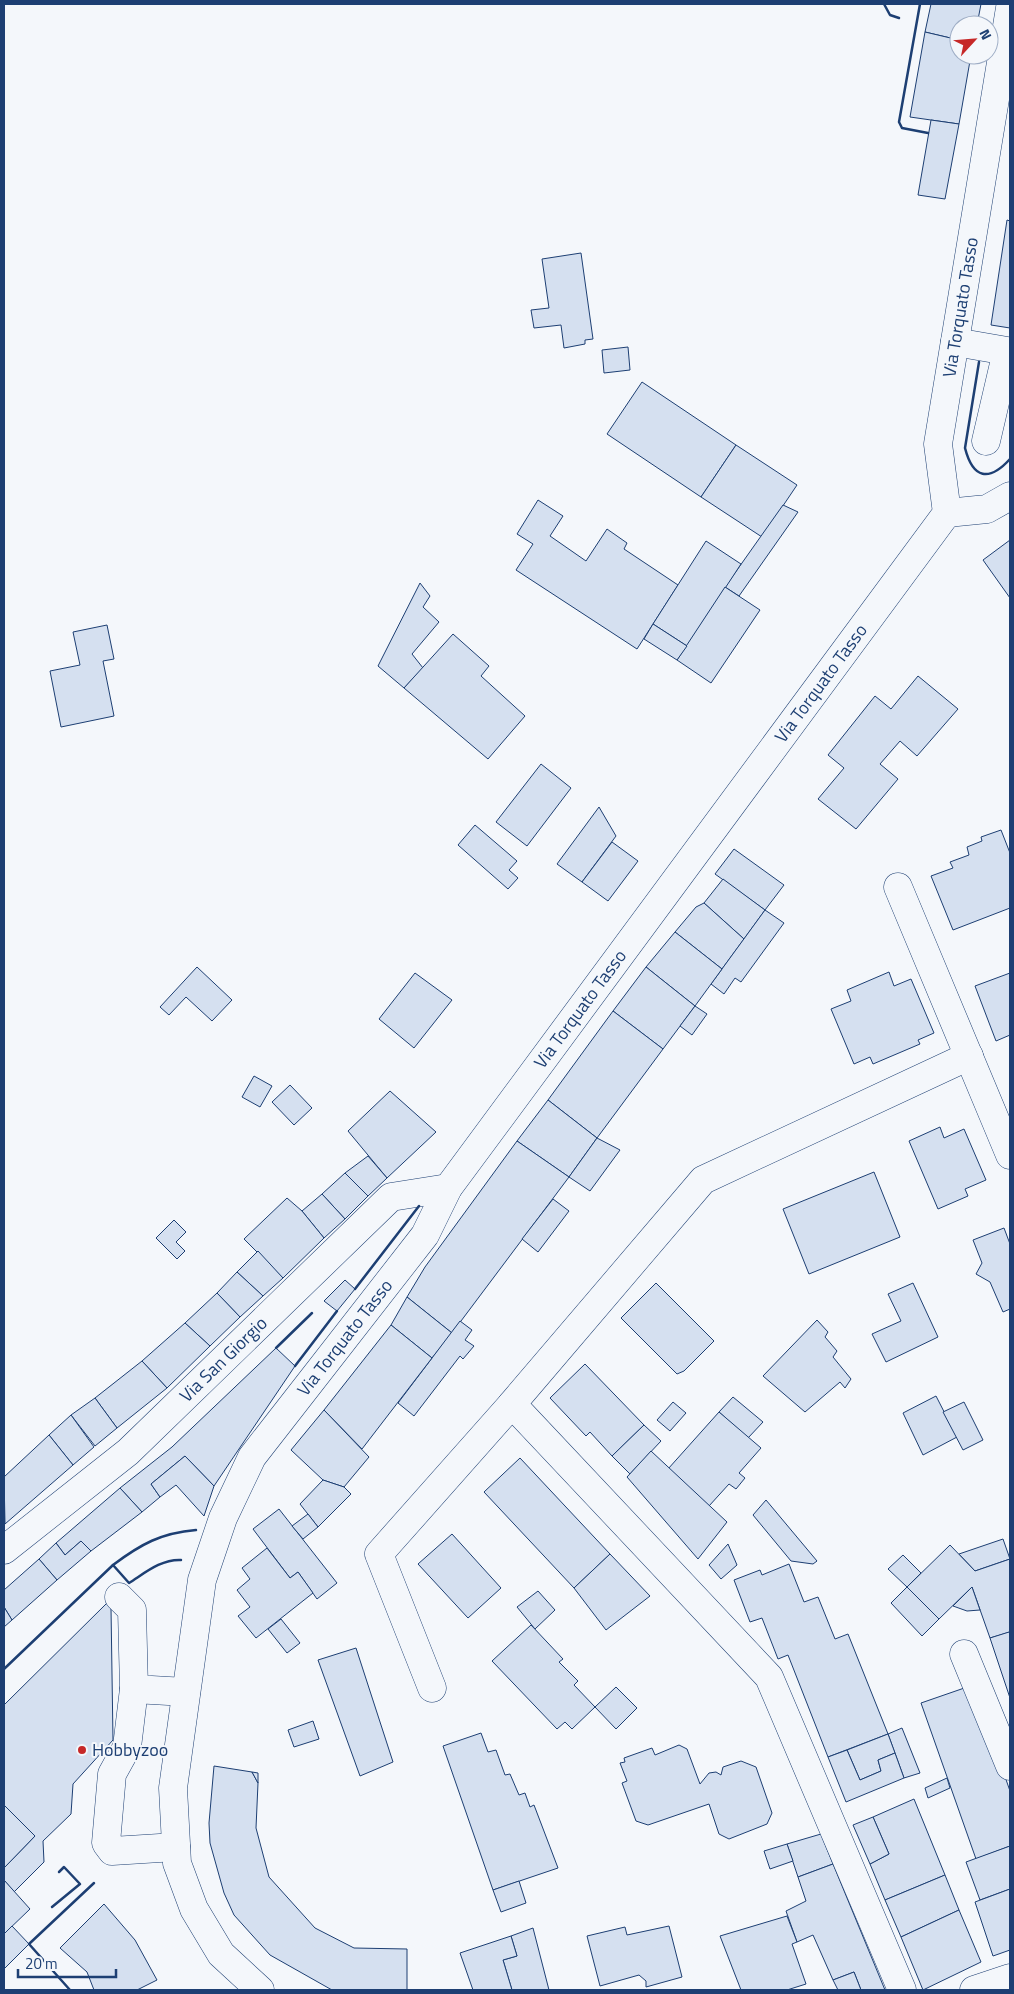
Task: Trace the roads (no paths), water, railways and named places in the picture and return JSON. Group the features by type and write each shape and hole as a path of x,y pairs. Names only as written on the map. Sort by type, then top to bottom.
{"street":[{"name":"Via Torquato Tasso","path":"260,1990 221,1954 194,1909 177,1863 173,1788 202,1580 223,1518 252,1457 426,1235 448,1188 947,514 938,444 1010,8"},
{"path":"955,342 1007,351 986,442"},
{"path":"947,514 987,509 1010,496"},
{"path":"898,887 1010,1155"},
{"path":"432,1688 379,1554 512,1404 703,1180 969,1056"},
{"name":"Via San Giorgio","path":"4,1550 128,1452 390,1197 448,1188"},
{"path":"512,1404 769,1677 902,1990"},
{"path":"119,1597 132,1610 134,1689 127,1747 112,1774 106,1843 112,1851 176,1846"},
{"path":"964,1654 1010,1766"},
{"path":"134,1689 186,1692"},
{"path":"974,1990 1010,1978"}],"place":[{"name":"Hobbyzoo","path":"82,1750"}]}
